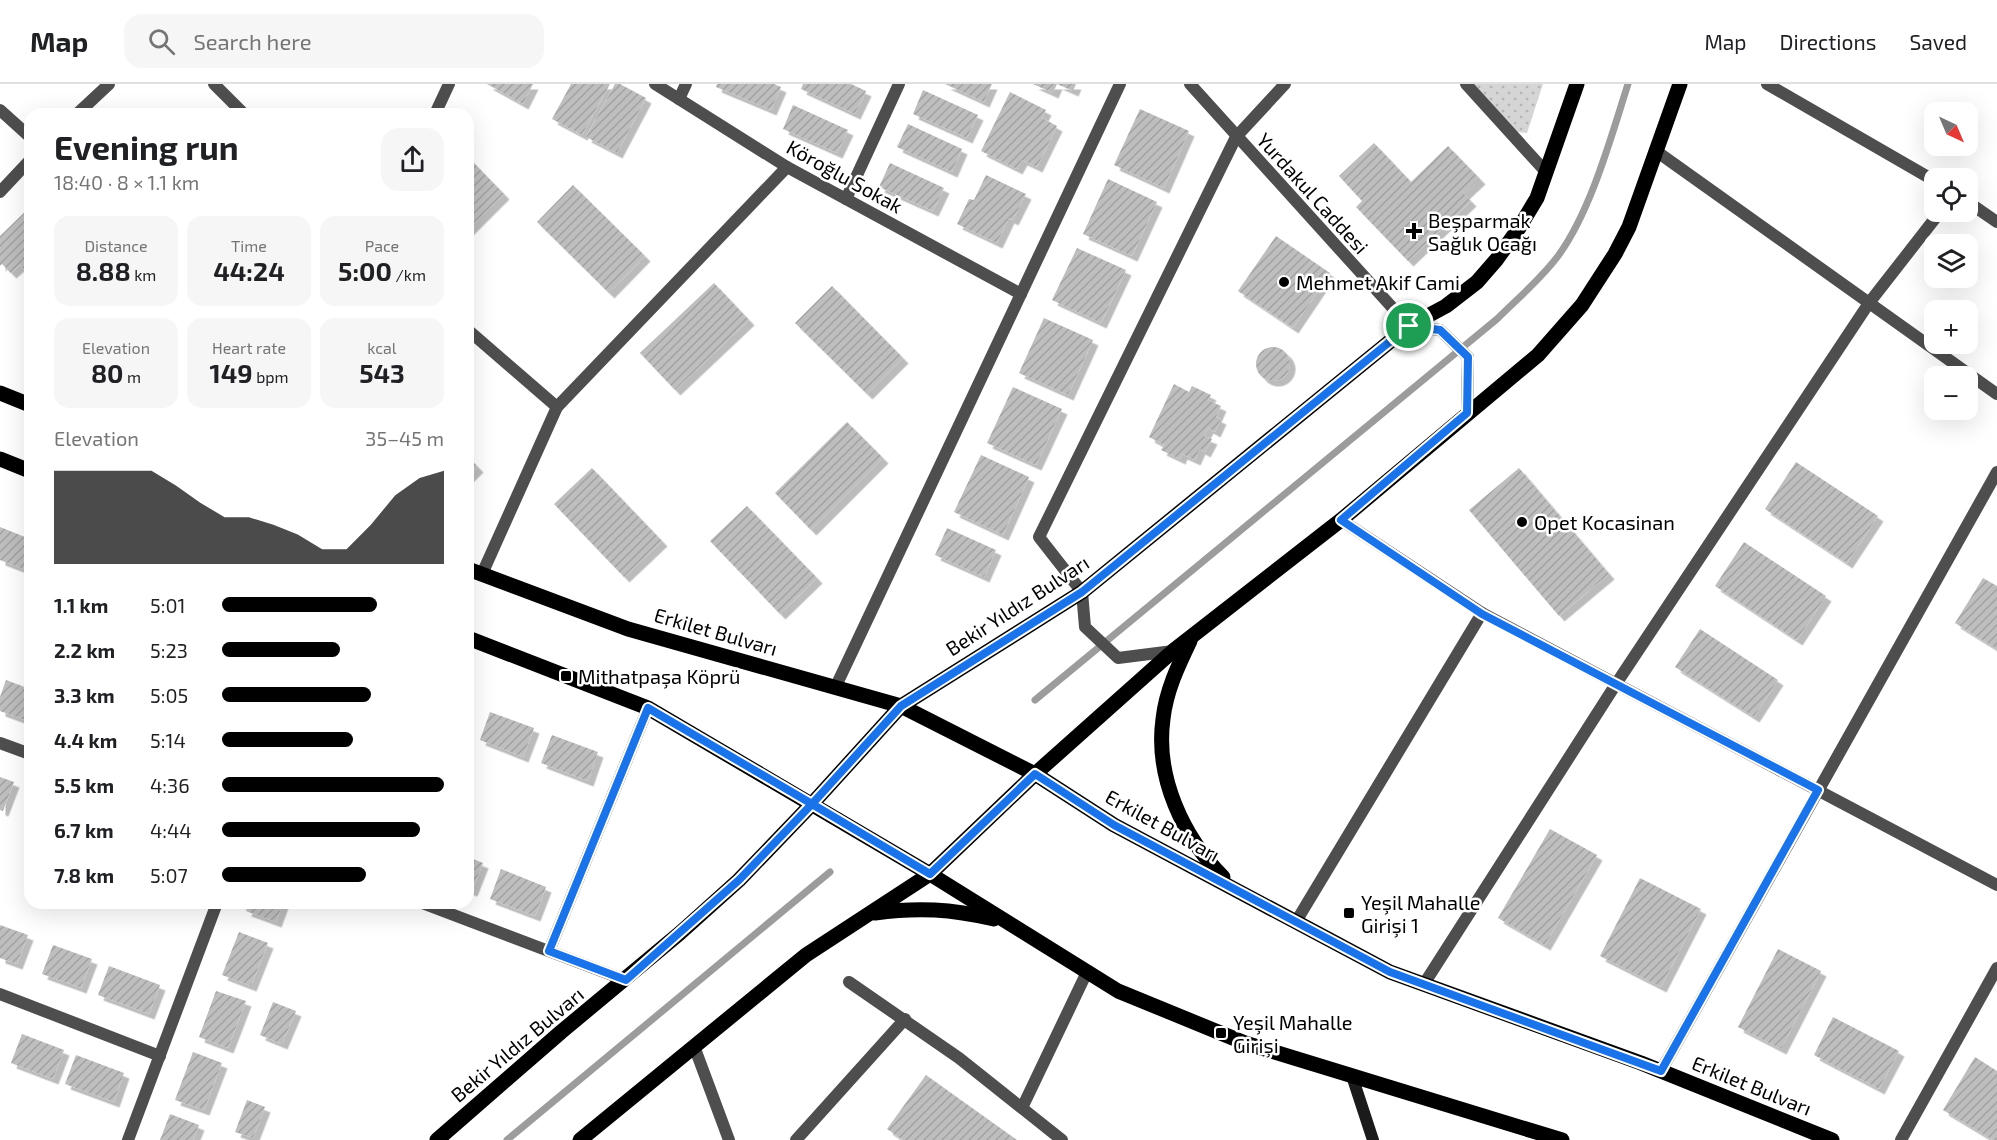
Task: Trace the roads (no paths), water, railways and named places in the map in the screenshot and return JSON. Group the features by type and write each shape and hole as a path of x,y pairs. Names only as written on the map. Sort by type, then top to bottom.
{"main road":[{"name":"Bekir Yıldız Bulvarı","path":"437,1140 561,1032 626,980 739,880 901,706 1082,592 1409,326 1446,306 1477,282 1497,259 1537,198 1577,84"},
{"path":"580,1140 806,955 930,874 1035,774 1173,651 1341,520 1538,355 1582,305 1615,254 1629,227 1680,84"},
{"path":"0,393 24,403"},
{"path":"0,459 24,469"},
{"name":"Erkilet Bulvarı","path":"475,571 628,629 901,706 1035,774 1114,825 1297,920 1390,972 1661,1071 1832,1140"},
{"path":"1191,637 1178,666 1166,703 1161,738 1164,767 1175,804 1185,827 1203,855 1231,886"},
{"path":"474,640 648,708 930,874 1118,991 1245,1043 1562,1140"},
{"path":"869,914 911,908 952,911 1006,921"}],"street":[{"path":"83,108 109,84"},
{"path":"214,84 238,108"},
{"path":"438,108 449,84"},
{"name":"Köroğlu Sokak","path":"655,84 787,167 1021,294"},
{"path":"679,99 686,84"},
{"path":"846,199 899,84"},
{"path":"836,686 1120,84"},
{"name":"Yurdakul Caddesi","path":"1190,84 1409,326"},
{"path":"1173,651 1119,658 1084,627 1082,592 1040,537 1236,137 1285,84"},
{"path":"1466,84 1546,172"},
{"path":"1767,84 1924,175"},
{"path":"0,111 24,132"},
{"path":"1656,151 1997,394"},
{"path":"0,192 24,166"},
{"path":"475,571 557,407 787,167"},
{"path":"1978,209 1997,222"},
{"path":"1424,984 1616,684 1869,303 1932,222"},
{"path":"1409,326 1440,330 1468,357 1467,413"},
{"path":"474,335 557,407"},
{"path":"1661,1071 1997,471"},
{"path":"1341,520 1482,614 1997,885"},
{"path":"1297,920 1482,614"},
{"path":"549,951 648,708"},
{"path":"0,743 24,752"},
{"path":"128,1140 215,909"},
{"path":"438,909 626,980"},
{"path":"1902,1140 1997,968"},
{"path":"1022,1108 1087,972"},
{"path":"849,982 959,1058 1062,1140"},
{"path":"0,994 160,1056"},
{"path":"796,1140 905,1019"},
{"path":"694,1046 729,1140"},
{"path":"1352,1076 1373,1140"}],"waterway":[{"path":"1035,700 1497,319 1537,281 1558,256 1580,218 1599,173 1628,84"},
{"path":"507,1140 830,872"}],"place":[{"name":"Beşparmak Sağlık Ocağı","path":"1414,231"},
{"name":"Mehmet Akif Cami","path":"1284,282"},
{"name":"Opet Kocasinan","path":"1522,522"},
{"name":"Mithatpaşa Köprü","path":"566,676"},
{"name":"Yeşil Mahalle Girişi 1","path":"1349,913"},
{"name":"Yeşil Mahalle Girişi","path":"1221,1033"}]}
